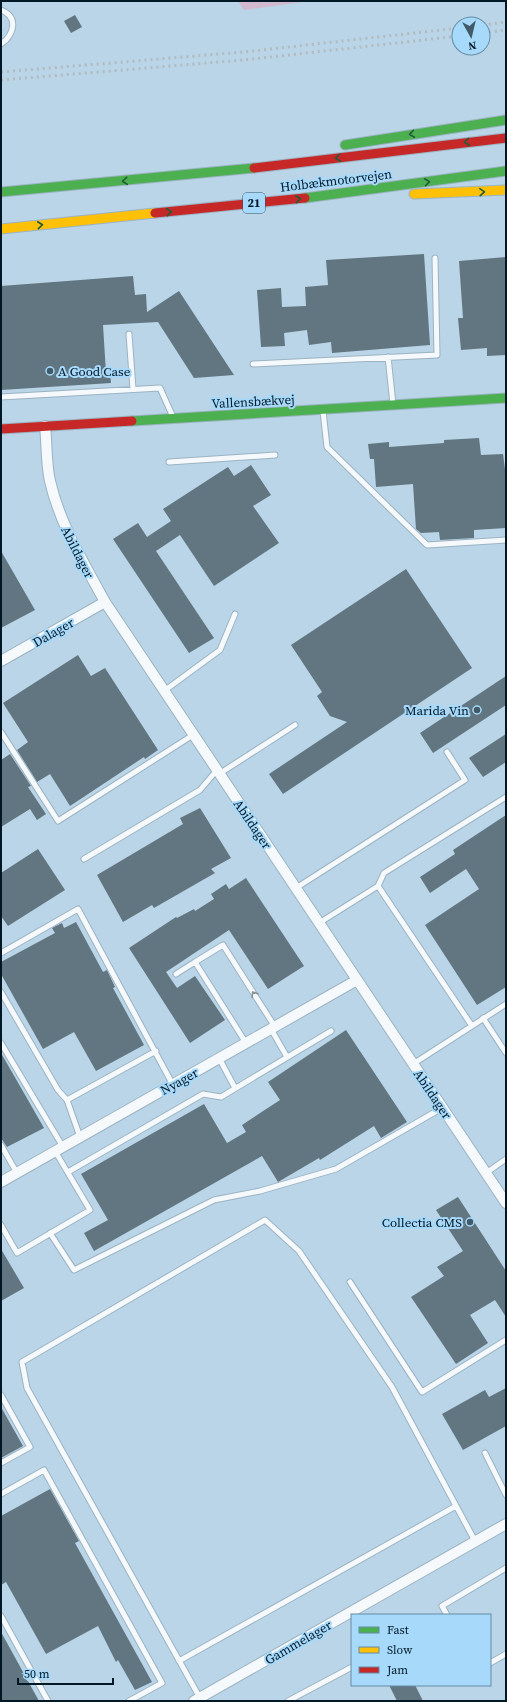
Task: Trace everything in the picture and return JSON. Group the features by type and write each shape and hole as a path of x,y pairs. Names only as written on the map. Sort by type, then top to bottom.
{"main road":[{"path":"337,147 390,137 506,120"},
{"name":"Holbækmotorvejen","path":"1,192 193,175 506,138"},
{"path":"193,175 314,151"},
{"name":"Holbækmotorvejen","path":"1,229 317,197 506,171"},
{"path":"317,197 506,190"},
{"name":"Vallensbækvej","path":"1,429 506,398"}],"street":[{"name":"Abildager","path":"45,426 50,480 58,508 68,534 105,602 506,1203"},
{"name":"Dalager","path":"1,661 105,602"},
{"name":"Nyager","path":"1,1182 357,980"},
{"name":"Gammelager","path":"197,1699 506,1524"}],"lane":[{"path":"1,10 10,17 13,23 13,32 8,39 1,44"},
{"path":"253,364 437,355 435,258"},
{"path":"129,334 133,389"},
{"path":"388,357 394,405"},
{"path":"1,397 160,388 173,418"},
{"path":"323,409 327,447 427,545 506,540"},
{"path":"168,462 275,455"},
{"path":"164,691 220,650 235,614"},
{"path":"84,859 200,790 218,772 295,725"},
{"path":"1,732 58,821 193,735"},
{"path":"296,888 465,780 447,752"},
{"path":"319,923 378,886 384,873 506,797"},
{"path":"378,886 472,1026"},
{"path":"1,953 78,909 173,1085"},
{"path":"176,974 223,945 273,1028 287,1057"},
{"path":"195,962 246,1044"},
{"path":"1,992 58,1090 67,1100 80,1137"},
{"path":"413,1064 506,1004"},
{"path":"483,1018 506,1053"},
{"path":"68,1172 203,1094 221,1097 331,1031"},
{"path":"1,1043 59,1149 68,1172 90,1210 17,1253 1,1225"},
{"path":"67,1100 156,1052"},
{"path":"220,1058 235,1088"},
{"path":"50,1233 74,1270 214,1200 260,1191 336,1169 442,1108"},
{"path":"1,1145 17,1173"},
{"path":"486,1173 506,1159"},
{"path":"197,1699 179,1661 27,1388 22,1362 265,1220 299,1251 392,1387 475,1541"},
{"path":"350,1282 422,1392 506,1340"},
{"path":"1,1395 30,1447 1,1463"},
{"path":"485,1453 506,1495"},
{"path":"1,1494 44,1470 162,1683 129,1701"},
{"path":"179,1661 456,1506"},
{"path":"446,1614 442,1606 506,1568"},
{"path":"1,1616 48,1701"},
{"path":"491,1662 506,1654"},
{"path":"288,1701 351,1668"}],"shaded area":[{"path":"238,1 310,1 244,10"}],"building":[{"path":"75,15 82,27 71,33 64,21"},
{"path":"424,254 430,345 332,353 331,342 309,345 307,330 284,333 285,346 261,347 257,290 281,288 282,307 306,306 305,287 328,285 326,260"},
{"path":"506,257 506,355 487,356 487,348 461,350 458,318 463,318 459,261"},
{"path":"133,276 135,295 146,294 147,312 179,291 234,375 194,378 158,322 103,325 106,373 110,373 111,383 1,390 1,286"},
{"path":"479,438 481,455 503,454 506,477 506,528 474,530 474,538 440,540 439,532 421,533 416,529 413,484 376,487 374,459 370,459 368,444 389,442 389,447 444,443 444,440"},
{"path":"251,465 271,495 253,506 279,543 214,586 180,535 156,551 214,638 189,653 113,539 138,523 147,537 171,521 163,509 228,467 234,476"},
{"path":"1,551 35,610 1,628"},
{"path":"406,569 472,668 283,794 269,774 347,722 330,716 317,696 322,692 291,645"},
{"path":"78,655 91,676 105,668 158,750 145,759 144,757 70,806 50,774 37,782 17,750 28,742 3,703"},
{"name":"Marida Vin","path":"506,676 506,705 433,753 420,733"},
{"path":"506,734 506,762 483,777 469,758"},
{"path":"10,754 31,786 28,787 46,814 37,820 30,809 1,827 1,760"},
{"path":"200,808 231,858 211,869 215,873 154,908 152,905 123,922 97,875 183,824 180,818"},
{"path":"506,815 506,987 477,1005 425,925 479,889 466,869 430,893 420,877 455,854 453,850"},
{"path":"38,849 65,890 8,926 1,916 1,873"},
{"path":"246,878 304,966 268,989 229,930 166,972 177,988 195,976 225,1020 190,1043 129,948 176,917 177,918 194,909 195,911 214,899 211,894 226,884 229,889"},
{"path":"76,922 103,972 107,970 115,987 113,988 144,1045 96,1071 74,1032 43,1049 1,974 1,962 55,933 52,928 62,923 64,928"},
{"path":"346,1030 407,1122 381,1138 374,1126 320,1160 319,1158 278,1182 262,1156 94,1251 84,1233 108,1220 81,1174 204,1104 227,1143 246,1132 242,1125 280,1100 268,1082"},
{"path":"1,1053 44,1128 7,1147 1,1138"},
{"path":"458,1197 506,1271 506,1317 495,1300 470,1315 488,1343 456,1364 411,1297 444,1276 437,1267 463,1251 436,1210"},
{"path":"1,1249 24,1288 1,1301"},
{"path":"506,1388 506,1426 463,1450 442,1414 485,1390 489,1397"},
{"path":"1,1407 23,1446 1,1458"},
{"path":"50,1489 79,1541 75,1543 152,1682 135,1690 118,1660 116,1662 98,1626 46,1654 6,1582 1,1585 1,1516"},
{"path":"1,1632 39,1701 1,1701"},
{"path":"390,1686 416,1686 423,1701 397,1701"}],"railway":[{"path":"491,24 506,22"},
{"path":"1,72 244,52 451,29"},
{"path":"491,32 506,30"},
{"path":"1,80 244,60 451,37"}],"traffic: fast":[{"path":"345,145 506,120"},
{"path":"1,192 254,168"},
{"path":"305,198 506,171"},
{"path":"132,421 506,398"}],"traffic: slow":[{"path":"414,194 506,190"},
{"path":"1,229 155,213"}],"traffic: jam":[{"path":"254,168 506,138"},
{"path":"155,213 305,198"},
{"path":"1,429 132,421"}],"place":[{"name":"A Good Case","path":"50,371"},
{"name":"Marida Vin","path":"477,710"},
{"name":"Collectia CMS","path":"470,1222"}]}
